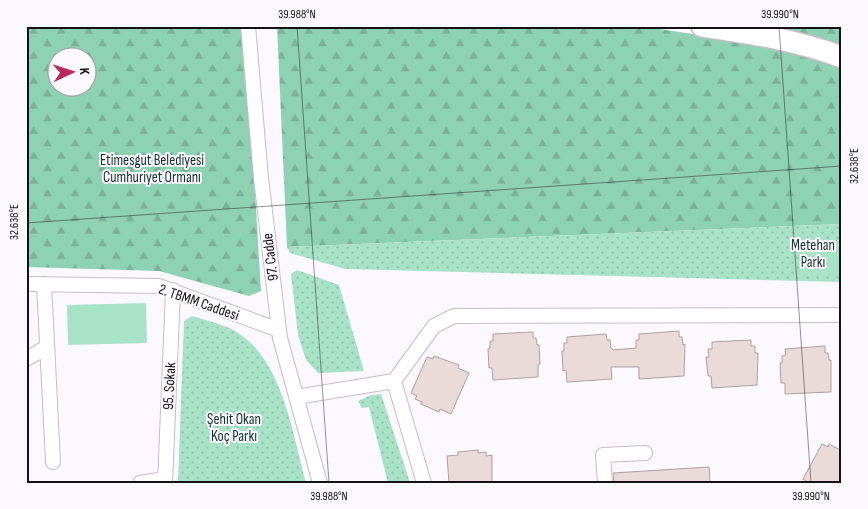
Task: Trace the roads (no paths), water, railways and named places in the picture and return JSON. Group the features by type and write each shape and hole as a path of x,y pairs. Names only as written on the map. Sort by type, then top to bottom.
{"highway":[{"path":"702,26 754,33 808,44 842,57"}],"street":[{"name":"97. Cadde","path":"248,26 260,168 279,330 320,483"},
{"name":"2. TBMM Caddesi","path":"26,284 144,285 173,290 279,330"},
{"path":"44,284 52,462"},
{"name":"95. Sokak","path":"165,481 173,290"},
{"path":"296,396 394,381 434,326 454,316 842,315"},
{"path":"26,359 47,347"},
{"path":"394,381 424,483"},
{"path":"605,483 603,455 645,453"},
{"path":"140,483 165,481"}],"park label":[{"name":"Etimesgut Belediyesi Cumhuriyet Ormanı","path":"152,168"},
{"name":"Metehan Parkı","path":"813,254"},
{"name":"Şehit Okan Koç Parkı","path":"234,428"}]}
